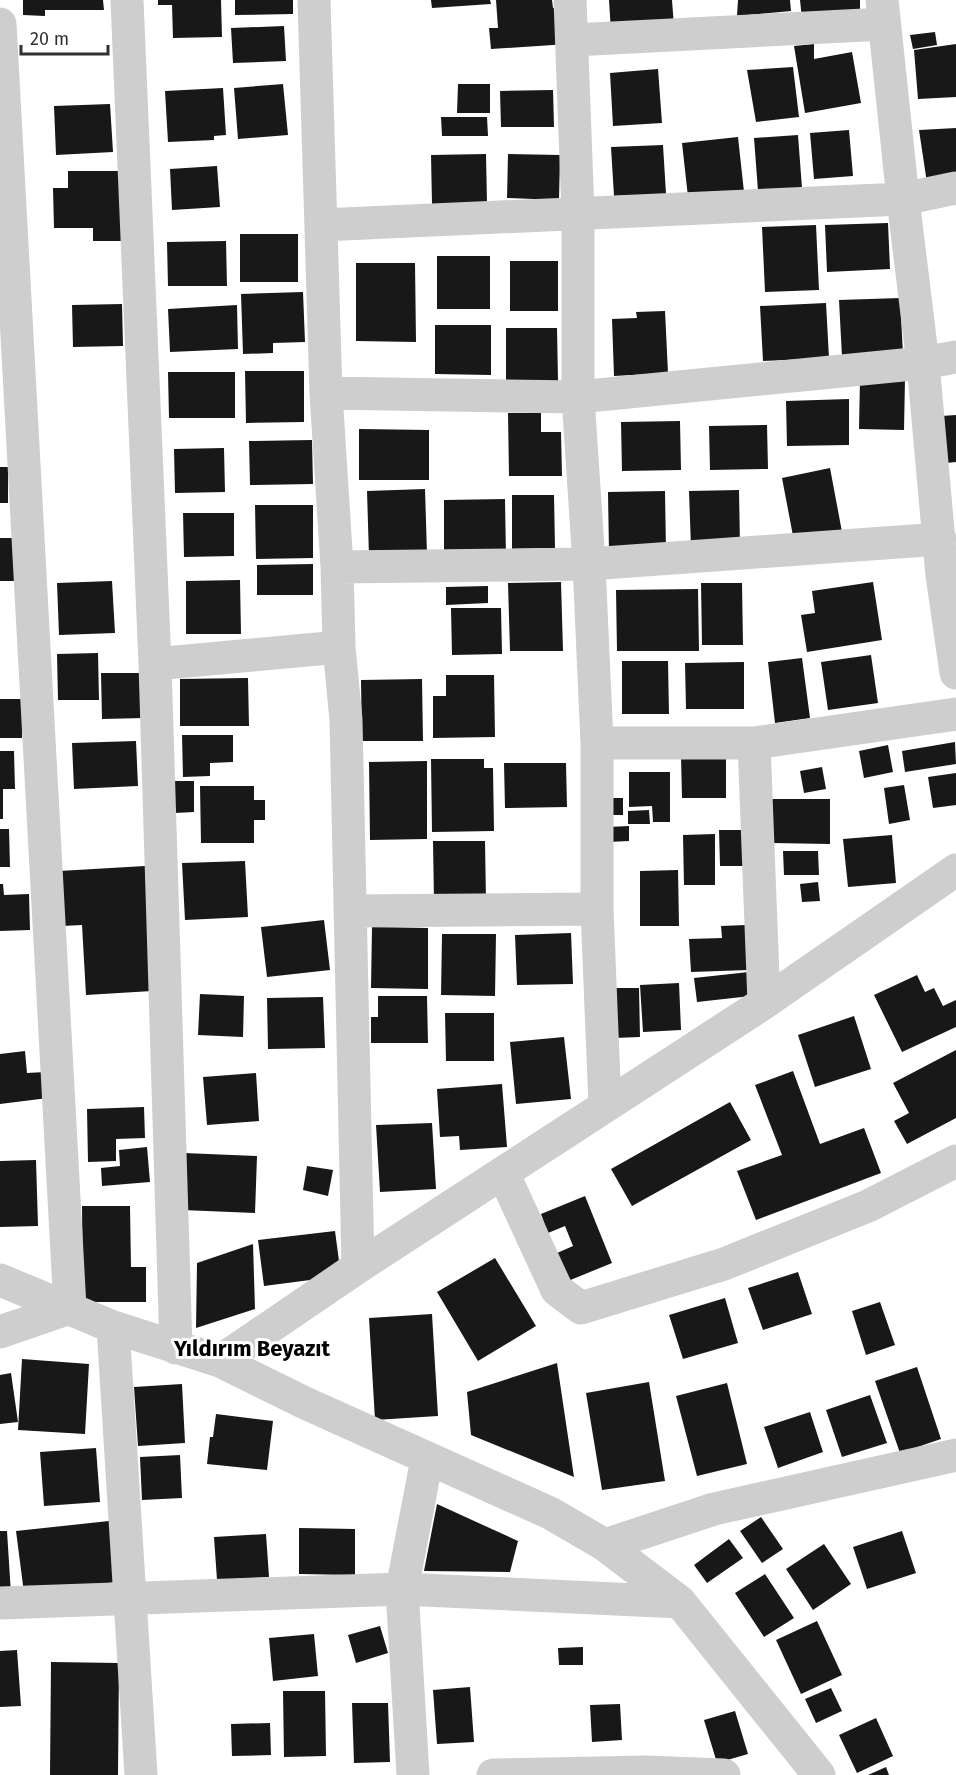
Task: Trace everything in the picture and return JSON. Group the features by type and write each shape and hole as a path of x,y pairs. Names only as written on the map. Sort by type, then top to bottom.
{"street":[{"path":"128,0 155,663 176,1348"},
{"path":"314,0 326,393 337,567 339,647 346,720 358,1267"},
{"path":"570,0 578,213 578,397 589,564 597,743 597,909 605,1106"},
{"path":"573,40 883,12 923,363 940,539 949,573 956,673"},
{"path":"0,24 62,1305"},
{"path":"321,225 903,199 956,188"},
{"path":"326,393 578,397 923,363 956,357"},
{"path":"337,567 589,564 940,539"},
{"path":"155,663 339,647"},
{"path":"597,743 754,743 956,714"},
{"path":"754,743 764,1003"},
{"path":"220,1361 358,1267 764,1003 956,870"},
{"path":"351,911 597,909"},
{"path":"503,1173 557,1290 581,1308 724,1264 868,1206 956,1161"},
{"path":"0,1280 113,1327 220,1361 305,1403 550,1513 605,1545 680,1602 819,1775"},
{"path":"0,1319 62,1305"},
{"path":"0,1332 62,1305"},
{"path":"113,1327 141,1775"},
{"path":"605,1545 714,1509 956,1455"},
{"path":"413,1775 402,1589 427,1459"},
{"path":"0,1603 402,1589 680,1602"},
{"path":"493,1775 723,1775"}],"building":[{"path":"23,0 103,0 104,10 45,10 45,16 23,15"},
{"path":"158,0 221,0 222,37 173,38 172,5 158,5"},
{"path":"235,0 293,0 293,14 235,15"},
{"path":"431,0 490,0 491,4 432,8"},
{"path":"496,0 552,0 553,8 565,7 568,44 491,49 489,28 498,28"},
{"path":"609,0 672,0 674,27 611,32"},
{"path":"738,0 790,0 791,11 737,16"},
{"path":"800,0 860,0 860,13 802,19"},
{"path":"284,26 286,61 233,63 231,28"},
{"path":"935,32 937,45 913,49 910,35"},
{"path":"814,44 814,59 852,52 861,103 805,113 794,46"},
{"path":"956,44 956,97 918,99 914,50"},
{"path":"793,67 799,117 756,122 747,70"},
{"path":"658,69 662,123 613,126 610,73"},
{"path":"283,84 288,135 238,139 234,88"},
{"path":"458,84 490,84 490,113 457,113"},
{"path":"223,88 226,135 214,136 214,140 168,142 165,91"},
{"path":"553,90 554,127 501,127 500,91"},
{"path":"110,104 113,152 56,155 54,106"},
{"path":"441,117 487,117 488,136 442,136"},
{"path":"956,128 956,177 927,183 919,130"},
{"path":"849,130 853,176 814,179 810,133"},
{"path":"798,135 802,188 758,191 754,138"},
{"path":"738,137 744,192 688,197 682,143"},
{"path":"663,145 666,194 614,196 611,147"},
{"path":"486,154 487,204 432,204 431,155"},
{"path":"508,154 560,155 559,200 507,198"},
{"path":"217,166 220,207 172,210 170,169"},
{"path":"68,171 128,171 122,241 93,241 93,228 54,228 53,188 68,188"},
{"path":"888,223 890,269 827,272 825,225"},
{"path":"816,225 819,290 765,292 762,227"},
{"path":"240,234 298,234 298,282 240,282"},
{"path":"226,241 227,286 168,286 167,242"},
{"path":"437,256 490,256 490,309 437,309"},
{"path":"510,261 558,261 558,311 510,311"},
{"path":"356,263 415,263 416,342 356,341"},
{"path":"303,292 305,342 273,343 273,353 243,354 241,294"},
{"path":"900,298 903,354 842,357 839,300"},
{"path":"826,303 829,358 763,361 760,306"},
{"path":"122,304 123,346 73,347 72,305"},
{"path":"237,305 238,349 170,352 168,309"},
{"path":"665,311 668,373 614,376 612,319 637,318 636,312"},
{"path":"435,325 491,325 491,375 435,374"},
{"path":"506,328 557,328 558,381 506,387"},
{"path":"245,371 304,371 304,422 246,423"},
{"path":"168,372 235,372 235,418 169,418"},
{"path":"860,378 905,379 904,430 859,429"},
{"path":"849,399 849,445 787,446 786,401"},
{"path":"508,413 541,413 541,432 561,432 562,476 509,476"},
{"path":"956,415 956,462 946,463 941,416"},
{"path":"680,421 681,470 622,471 621,422"},
{"path":"767,425 768,469 710,470 709,426"},
{"path":"359,429 429,430 429,480 359,480"},
{"path":"312,440 313,484 250,485 249,441"},
{"path":"224,448 225,492 175,493 174,449"},
{"path":"0,467 8,467 8,503 0,503"},
{"path":"830,468 842,532 794,541 782,478"},
{"path":"425,489 427,554 369,556 367,491"},
{"path":"739,490 740,546 691,548 689,491"},
{"path":"665,491 666,552 609,553 608,492"},
{"path":"512,495 554,495 555,548 512,549"},
{"path":"505,499 506,558 444,558 444,500"},
{"path":"255,505 313,505 313,558 256,559"},
{"path":"183,513 234,513 234,556 184,557"},
{"path":"0,538 17,538 17,581 0,581"},
{"path":"313,564 313,595 257,595 257,565"},
{"path":"240,580 241,634 186,634 186,581"},
{"path":"112,581 115,633 59,635 57,583"},
{"path":"561,582 563,651 510,651 508,583"},
{"path":"873,582 882,640 807,652 801,615 815,613 812,591"},
{"path":"701,583 742,583 743,645 702,645"},
{"path":"488,586 488,603 446,605 446,587"},
{"path":"698,589 699,651 617,651 616,590"},
{"path":"451,608 501,608 502,654 452,655"},
{"path":"98,653 99,700 58,700 57,654"},
{"path":"871,655 878,703 828,710 821,662"},
{"path":"802,658 810,718 775,723 768,662"},
{"path":"622,661 668,661 669,714 622,714"},
{"path":"744,662 744,709 686,709 685,663"},
{"path":"101,673 144,673 144,718 102,719"},
{"path":"446,675 494,675 495,737 433,738 433,696 446,696"},
{"path":"248,678 249,726 180,726 180,679"},
{"path":"422,679 423,741 362,741 361,680"},
{"path":"0,699 22,699 22,738 0,738"},
{"path":"182,735 233,735 233,762 210,763 210,776 183,777"},
{"path":"136,741 138,786 74,789 72,743"},
{"path":"955,742 956,764 905,772 902,751"},
{"path":"888,745 893,772 864,778 859,751"},
{"path":"0,751 14,751 15,789 3,789 3,819 0,819"},
{"path":"681,756 726,756 726,798 682,798"},
{"path":"431,759 484,759 484,768 493,768 494,831 432,832"},
{"path":"427,761 427,839 370,840 369,762"},
{"path":"504,763 566,763 567,807 505,808"},
{"path":"822,767 826,789 804,793 800,771"},
{"path":"629,772 670,772 670,822 653,822 652,806 629,807"},
{"path":"956,773 956,805 933,808 928,777"},
{"path":"175,781 194,781 194,812 175,813"},
{"path":"904,785 910,820 889,824 884,788"},
{"path":"200,786 254,786 254,800 265,800 265,820 254,820 254,843 201,843"},
{"path":"608,798 623,798 623,815 609,815"},
{"path":"772,799 830,799 830,844 772,843"},
{"path":"649,810 650,824 628,824 628,811"},
{"path":"629,826 629,841 608,842 608,827"},
{"path":"0,829 9,829 10,867 0,867"},
{"path":"719,830 744,830 744,866 720,866"},
{"path":"715,834 715,885 684,885 683,835"},
{"path":"892,835 896,883 848,887 843,839"},
{"path":"433,841 485,841 486,902 434,902"},
{"path":"783,851 818,851 819,875 784,875"},
{"path":"245,861 248,917 185,920 182,863"},
{"path":"145,866 152,991 86,995 82,925 62,926 59,871"},
{"path":"678,870 679,926 640,926 640,871"},
{"path":"818,882 820,901 802,902 800,884"},
{"path":"0,884 3,884 4,895 29,894 30,930 0,931"},
{"path":"324,920 330,970 267,977 261,927"},
{"path":"746,925 748,970 691,972 689,939 722,938 721,926"},
{"path":"372,927 428,928 428,989 371,988"},
{"path":"571,933 573,984 517,985 515,935"},
{"path":"442,934 496,934 495,996 441,995"},
{"path":"749,972 751,996 697,1002 694,978"},
{"path":"917,975 925,992 934,988 943,1006 956,1000 956,1027 902,1052 874,995"},
{"path":"679,983 681,1030 643,1032 640,985"},
{"path":"613,988 639,988 640,1037 614,1038"},
{"path":"200,994 244,996 243,1037 198,1035"},
{"path":"378,996 427,996 428,1043 371,1043 371,1017 378,1017"},
{"path":"323,997 325,1048 268,1049 267,998"},
{"path":"445,1013 494,1013 494,1061 446,1061"},
{"path":"854,1016 871,1069 815,1087 798,1035"},
{"path":"564,1037 571,1099 516,1104 510,1042"},
{"path":"956,1050 956,1118 907,1144 894,1121 909,1113 893,1083"},
{"path":"25,1051 27,1073 45,1072 48,1098 0,1104 0,1054"},
{"path":"793,1071 820,1144 864,1128 881,1173 756,1220 737,1171 782,1155 755,1085"},
{"path":"256,1073 259,1121 207,1125 203,1077"},
{"path":"502,1084 507,1147 460,1150 459,1136 440,1137 437,1089"},
{"path":"730,1102 751,1140 632,1206 611,1169"},
{"path":"144,1107 145,1138 116,1139 116,1161 88,1162 87,1109"},
{"path":"432,1123 436,1189 380,1192 376,1125"},
{"path":"147,1147 150,1182 102,1186 101,1168 120,1166 119,1150"},
{"path":"184,1153 257,1156 255,1213 182,1210"},
{"path":"36,1160 38,1226 0,1227 0,1161"},
{"path":"307,1166 333,1170 328,1196 303,1190"},
{"path":"585,1196 612,1263 568,1281 557,1253 573,1246 565,1226 548,1233 541,1214"},
{"path":"82,1206 130,1206 131,1267 146,1267 146,1302 83,1302"},
{"path":"335,1231 341,1276 264,1286 258,1240"},
{"path":"253,1244 255,1309 196,1328 197,1263"},
{"path":"495,1258 536,1326 478,1361 437,1292"},
{"path":"798,1272 812,1314 763,1330 748,1288"},
{"path":"725,1298 738,1343 683,1359 669,1315"},
{"path":"880,1302 895,1345 866,1355 852,1311"},
{"path":"432,1314 438,1416 375,1420 369,1318"},
{"path":"22,1359 89,1364 85,1434 18,1430"},
{"path":"557,1363 574,1477 471,1435 467,1392"},
{"path":"917,1367 941,1439 900,1453 875,1381"},
{"path":"11,1373 18,1422 0,1424 0,1375"},
{"path":"649,1382 665,1481 602,1490 586,1393"},
{"path":"727,1383 747,1464 697,1476 676,1396"},
{"path":"182,1384 185,1443 138,1446 134,1387"},
{"path":"870,1395 887,1443 842,1457 826,1410"},
{"path":"810,1412 823,1452 778,1468 764,1427"},
{"path":"216,1414 273,1421 267,1470 207,1464 210,1437 213,1437"},
{"path":"96,1448 100,1502 44,1506 40,1452"},
{"path":"180,1455 182,1498 142,1500 140,1457"},
{"path":"437,1504 518,1541 510,1572 424,1571"},
{"path":"761,1517 783,1549 762,1563 740,1531"},
{"path":"109,1521 116,1582 24,1593 16,1531"},
{"path":"299,1528 355,1529 355,1575 299,1574"},
{"path":"0,1531 7,1531 11,1594 0,1595"},
{"path":"902,1531 916,1573 867,1589 853,1547"},
{"path":"266,1534 269,1577 217,1580 214,1537"},
{"path":"729,1539 743,1558 707,1583 694,1565"},
{"path":"824,1544 851,1584 813,1610 786,1569"},
{"path":"765,1574 794,1618 764,1637 735,1593"},
{"path":"817,1621 842,1675 801,1694 776,1640"},
{"path":"380,1626 388,1653 356,1663 348,1635"},
{"path":"314,1634 318,1676 273,1681 269,1638"},
{"path":"583,1647 583,1665 559,1665 558,1648"},
{"path":"17,1650 21,1706 0,1707 0,1651"},
{"path":"51,1662 119,1663 118,1775 50,1775"},
{"path":"470,1687 474,1742 437,1744 433,1690"},
{"path":"831,1688 842,1711 816,1723 805,1699"},
{"path":"283,1691 325,1691 326,1756 284,1757"},
{"path":"352,1703 388,1703 390,1762 354,1763"},
{"path":"620,1704 622,1740 592,1742 590,1705"},
{"path":"735,1711 748,1754 717,1763 704,1720"},
{"path":"876,1718 893,1756 857,1773 839,1735"},
{"path":"270,1723 271,1755 232,1756 231,1724"},
{"path":"886,1767 889,1775 868,1775"}],"district":[{"name":"Yıldırım Beyazıt","path":"252,1348"}]}
